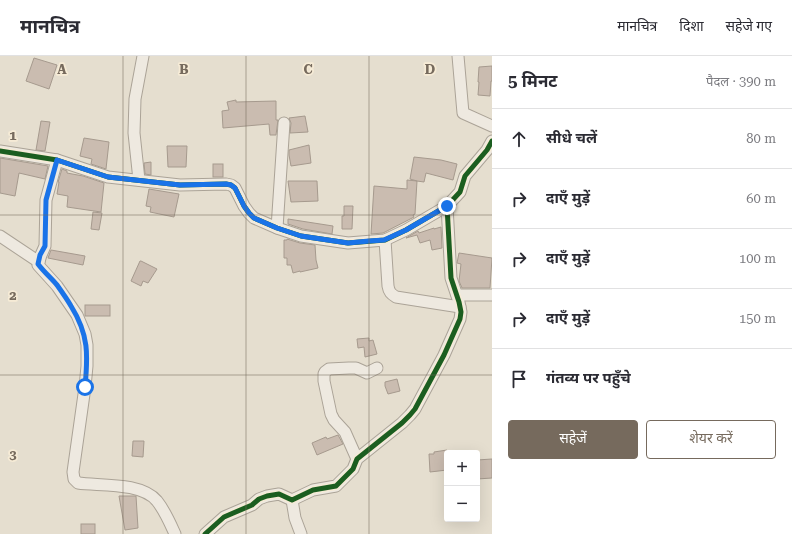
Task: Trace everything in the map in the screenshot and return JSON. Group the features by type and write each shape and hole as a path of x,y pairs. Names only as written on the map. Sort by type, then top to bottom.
{"street":[{"path":"139,180 134,133 135,99 142,56"},
{"path":"458,56 463,113 492,126"},
{"path":"277,228 284,123"},
{"path":"0,151 57,160 108,177 180,185 231,185 235,188 244,206 254,218 301,236 348,243 384,240 406,230 447,206 460,192 465,176 480,160 492,141"},
{"path":"57,160 46,200 45,246 40,255 38,264 57,286 77,315 87,345 87,366 73,472 74,479 78,483 133,488 152,496 164,512 174,534"},
{"path":"292,500 313,490 336,486 353,469 356,460 410,415 444,355 460,320 461,312 451,278 447,206"},
{"path":"0,236 39,262"},
{"path":"384,240 390,293 396,297 460,307"},
{"path":"457,295 488,295"},
{"path":"356,460 345,432 334,420 331,414 324,381 324,374 327,370 334,368 352,368 367,373 377,368"},
{"path":"206,534 224,517 252,505 259,499 279,494 292,500"},
{"path":"292,500 295,518 301,534"}],"building":[{"path":"34,58 57,65 49,89 26,81"},
{"path":"492,66 490,96 478,95 479,67"},
{"path":"236,100 236,102 276,101 276,120 278,120 276,135 270,135 269,124 223,128 222,111 229,110 227,102"},
{"path":"305,116 308,132 290,133 291,123 289,118"},
{"path":"41,121 50,122 45,151 36,150"},
{"path":"84,138 109,142 106,169 91,164 92,159 80,156"},
{"path":"309,145 311,163 291,166 289,150"},
{"path":"167,146 187,146 186,167 168,167"},
{"path":"414,157 441,160 457,164 453,180 426,173 424,182 410,179"},
{"path":"0,158 48,166 45,179 19,173 15,196 0,193"},
{"path":"151,162 151,175 145,174 144,163"},
{"path":"213,164 223,164 223,177 213,177"},
{"path":"62,169 67,171 67,173 83,176 104,183 101,212 67,207 68,196 57,194 58,182"},
{"path":"407,180 417,181 414,217 383,233 371,234 374,186 407,189"},
{"path":"288,181 317,181 318,201 291,202"},
{"path":"149,189 179,194 174,217 150,212 151,207 146,206"},
{"path":"344,206 353,206 352,229 342,229"},
{"path":"93,212 102,213 99,230 91,229"},
{"path":"288,219 333,226 332,234 303,229 288,224"},
{"path":"441,227 442,248 432,250 430,240 420,243 417,235 406,238 418,231 419,233"},
{"path":"287,239 315,245 318,268 293,273 291,265 287,265 287,258 284,258 284,240"},
{"path":"51,250 85,256 83,265 48,258"},
{"path":"459,253 492,258 490,288 462,288 459,281 461,264 457,263"},
{"path":"140,261 157,269 148,283 143,281 141,286 131,281"},
{"path":"85,305 110,305 110,316 85,316"},
{"path":"369,338 369,341 373,340 377,354 365,357 364,347 358,348 357,339"},
{"path":"397,379 400,391 388,394 385,382"},
{"path":"338,435 343,444 317,455 312,443 326,437 327,439"},
{"path":"133,441 144,441 143,457 132,456"},
{"path":"444,450 444,470 430,472 429,454 434,454 434,452"},
{"path":"492,459 492,478 480,479 480,460"},
{"path":"119,496 136,496 138,528 125,530"},
{"path":"81,524 95,524 95,534 81,534"}],"cycle path":[{"path":"0,151 57,160 108,177 180,185 231,185 235,188 244,206 254,218 301,236 348,243 385,240 406,230 447,206 460,192 465,176 487,150 492,141"},
{"path":"205,534 224,517 252,505 259,499 267,496 279,494 292,500 313,490 336,486 353,469 357,459 402,423 415,409 444,355 460,319 461,312 459,302 451,278 447,206"}],"route":[{"path":"85,387 87,345 82,325 66,297 38,264 40,255 45,246 46,200 57,160 108,177 180,185 231,185 235,188 244,206 254,218 301,236 348,243 384,240 406,230 447,206"}]}
